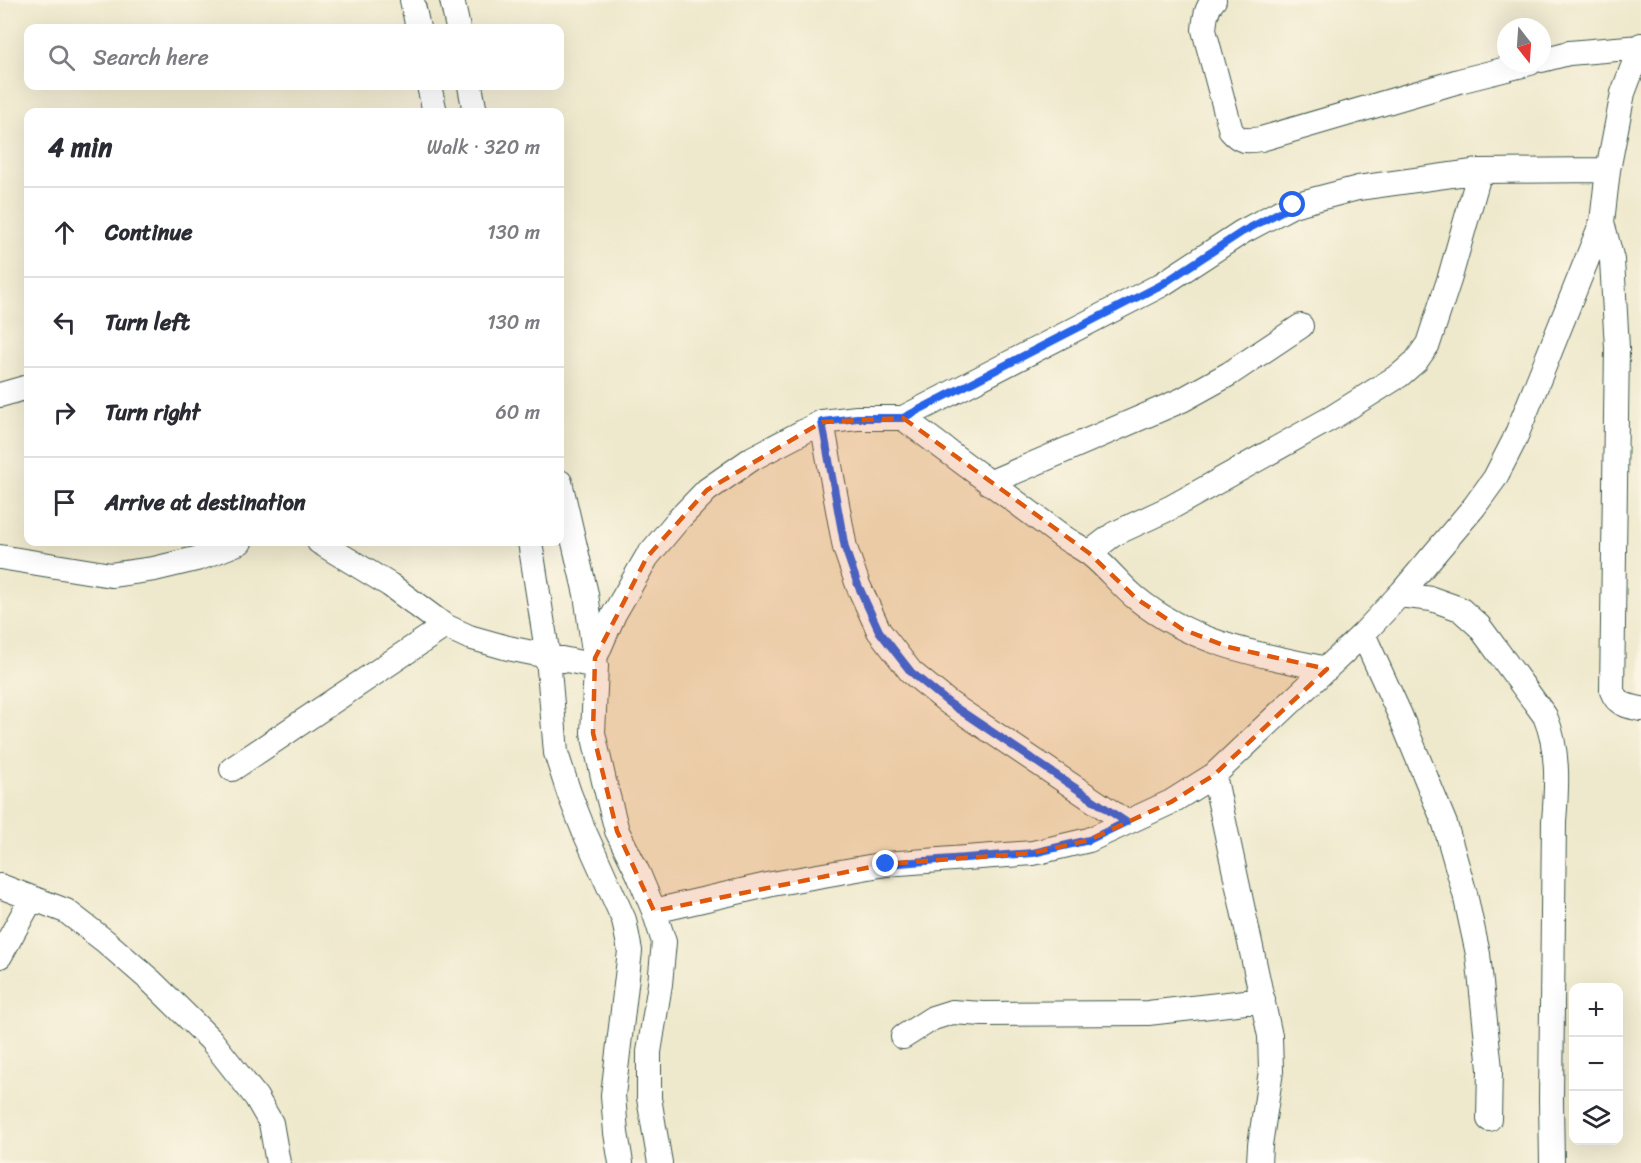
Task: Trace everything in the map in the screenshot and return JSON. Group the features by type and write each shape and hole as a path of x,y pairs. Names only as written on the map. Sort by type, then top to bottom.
{"street":[{"path":"412,0 417,24"},
{"path":"452,0 457,24"},
{"path":"1214,0 1210,3 1205,16 1204,30 1231,131 1236,137 1245,141 1270,136 1497,71"},
{"path":"654,911 772,884 886,864 1033,853 1089,840 1171,802 1214,775 1327,669 1399,595 1474,507 1495,478 1514,441 1602,222 1608,170 1623,93 1641,46 1569,53 1551,58"},
{"path":"430,90 434,108"},
{"path":"471,90 474,108"},
{"path":"595,662 614,614 647,557 678,519 707,489 753,458 822,422 857,418 903,418 1161,285 1242,232 1293,205 1358,188 1480,171 1608,170"},
{"path":"1089,554 1114,534 1170,508 1333,417 1400,375 1416,361 1428,344 1480,171"},
{"path":"1602,222 1612,260 1617,348 1612,691 1617,701 1641,709"},
{"path":"989,483 1182,400 1229,374 1301,326"},
{"path":"0,395 24,388"},
{"path":"903,418 1089,554 1137,599 1182,629 1228,647 1327,669"},
{"path":"822,422 845,548 858,585 879,631 911,672 949,703 1126,822"},
{"path":"564,500 585,594 595,662 593,733 604,782 617,831 638,873 664,942 649,1052 649,1098 660,1163"},
{"path":"0,557 111,575 154,569 200,558 230,546"},
{"path":"326,546 390,585 445,626 479,639 548,657 595,662"},
{"path":"531,546 548,657 556,753 569,794 624,920 630,951 613,1095 615,1133 621,1163"},
{"path":"1399,595 1432,599 1460,609 1479,626 1545,716 1550,728 1554,746 1557,791 1554,821 1552,1163"},
{"path":"232,769 445,626"},
{"path":"1363,634 1400,715 1445,824 1465,894 1481,975 1490,1069 1489,1119"},
{"path":"1214,775 1270,1036 1271,1071 1259,1163"},
{"path":"0,886 66,911 151,981 211,1040 256,1097 271,1123 278,1163"},
{"path":"0,956 32,898"},
{"path":"903,1037 933,1018 952,1012 983,1014 1149,1013 1263,1000"}],"highlighted area":[{"path":"903,418 1089,553 1137,599 1182,629 1228,647 1327,669 1214,775 1171,802 1089,840 1033,853 886,864 654,911 617,831 593,733 595,658 647,557 707,490 822,422"}],"route":[{"path":"886,864 1033,853 1089,840 1126,822 949,703 911,672 879,631 858,585 845,548 822,422 857,418 903,418 1161,285 1242,232 1293,205"}]}
